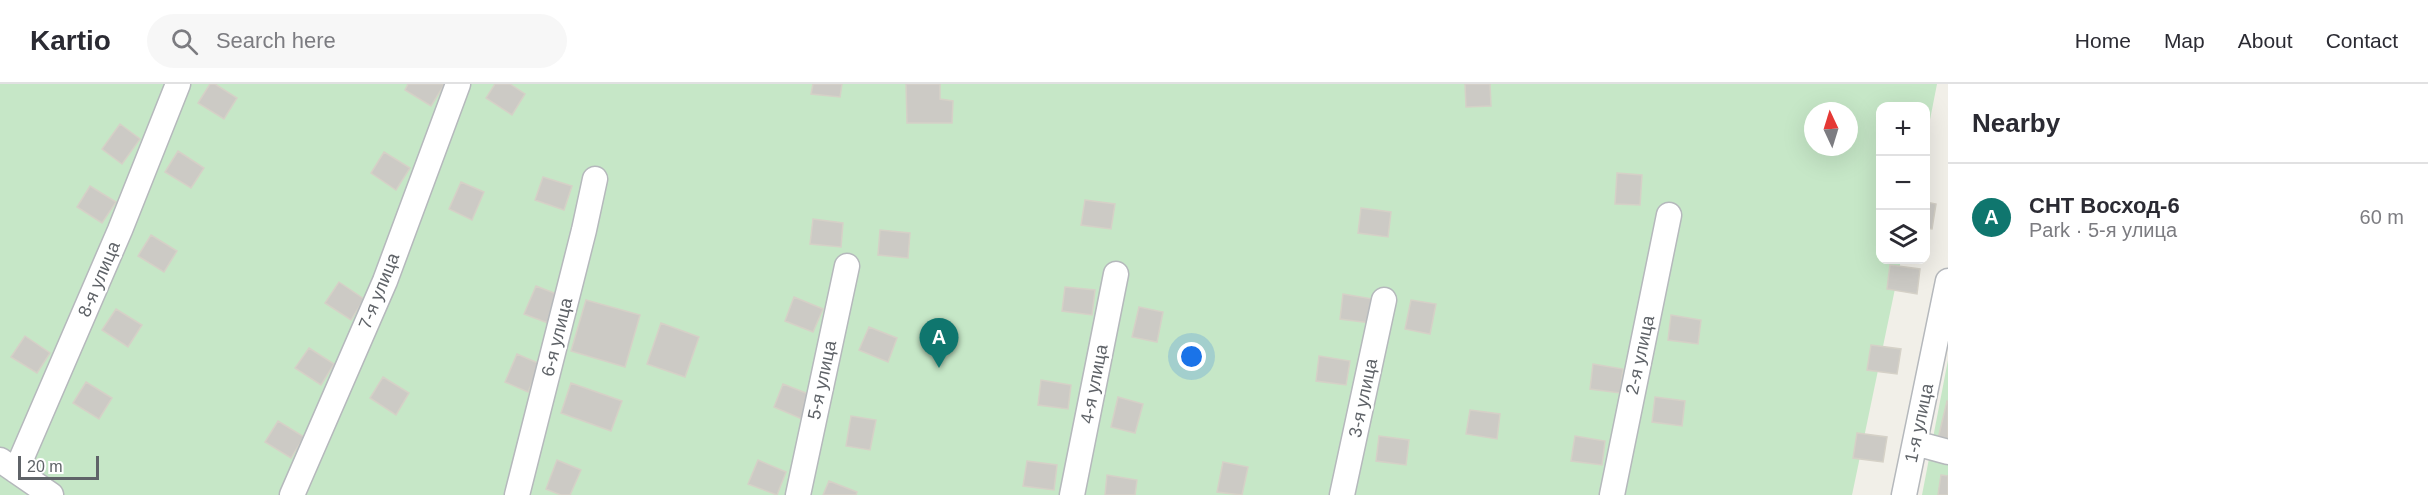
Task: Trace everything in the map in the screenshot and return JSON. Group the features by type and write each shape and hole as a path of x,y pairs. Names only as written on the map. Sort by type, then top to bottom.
{"street":[{"name":"8-я улица","path":"8,466 120,230 178,84"},
{"name":"7-я улица","path":"292,495 385,280 458,84"},
{"name":"6-я улица","path":"517,495 584,230 594,179"},
{"name":"2-я улица","path":"1612,495 1669,215"},
{"name":"5-я улица","path":"798,495 847,266"},
{"name":"4-я улица","path":"1072,495 1116,274"},
{"name":"1-я улица","path":"1904,495 1948,281"},
{"name":"3-я улица","path":"1342,495 1384,300"},
{"path":"1916,443 1948,452"},
{"path":"8,466 51,495"}],"green space":[{"path":"0,84 1937,84 1930,120 1930,102 1876,102 1876,264 1900,264 1852,495 0,495"},
{"path":"1948,360 1948,495 1922,495"}],"building":[{"path":"210,84 215,84 237,98 224,119 198,103"},
{"path":"408,84 444,85 431,106 405,90"},
{"path":"495,84 510,84 525,94 512,115 486,98"},
{"path":"813,84 842,84 840,97 811,94"},
{"path":"906,84 940,84 940,99 953,101 952,123 907,123"},
{"path":"1465,84 1490,84 1491,106 1466,107"},
{"path":"120,124 140,139 122,164 102,149"},
{"path":"178,151 204,168 191,188 165,172"},
{"path":"384,152 410,168 396,190 371,173"},
{"path":"1617,173 1642,175 1640,205 1615,204"},
{"path":"543,177 572,186 564,210 535,200"},
{"path":"461,182 484,192 472,220 449,209"},
{"path":"90,186 116,202 102,223 77,207"},
{"path":"1085,200 1115,204 1111,229 1081,225"},
{"path":"1930,203 1936,204 1932,229 1930,229"},
{"path":"1361,208 1391,212 1388,237 1358,233"},
{"path":"813,219 843,223 841,247 810,244"},
{"path":"880,230 910,233 908,258 878,255"},
{"path":"151,235 177,251 164,272 138,256"},
{"path":"1890,265 1920,269 1917,294 1887,289"},
{"path":"339,282 364,299 351,320 325,303"},
{"path":"536,286 559,295 548,323 524,314"},
{"path":"1065,287 1095,290 1092,315 1062,311"},
{"path":"1343,294 1373,299 1370,323 1340,319"},
{"path":"794,297 823,309 813,332 785,321"},
{"path":"586,300 640,315 625,367 571,351"},
{"path":"1411,300 1436,304 1430,334 1405,329"},
{"path":"1139,307 1163,312 1157,342 1132,337"},
{"path":"116,309 142,325 128,347 102,330"},
{"path":"1671,315 1701,320 1698,344 1668,340"},
{"path":"661,323 699,337 685,377 647,364"},
{"path":"869,327 897,338 888,362 859,350"},
{"path":"25,336 50,353 37,373 11,357"},
{"path":"1871,345 1901,349 1897,374 1867,370"},
{"path":"309,348 334,364 321,385 295,368"},
{"path":"517,354 540,364 528,392 505,382"},
{"path":"1319,356 1350,361 1346,385 1316,381"},
{"path":"1593,364 1623,369 1620,393 1590,389"},
{"path":"383,377 409,393 396,415 370,398"},
{"path":"1041,380 1071,385 1068,409 1038,405"},
{"path":"86,382 112,398 99,419 73,403"},
{"path":"571,383 622,401 611,431 561,413"},
{"path":"783,384 811,395 802,419 774,407"},
{"path":"1118,397 1143,404 1135,433 1111,427"},
{"path":"1655,397 1685,401 1682,426 1652,422"},
{"path":"1948,402 1948,446 1937,443"},
{"path":"1470,410 1500,414 1497,439 1466,434"},
{"path":"851,416 876,420 870,450 846,446"},
{"path":"278,421 304,437 291,458 265,442"},
{"path":"1857,433 1887,437 1883,462 1853,458"},
{"path":"1379,436 1409,440 1406,465 1376,461"},
{"path":"1575,436 1605,441 1602,465 1571,461"},
{"path":"557,460 581,470 570,495 561,495 546,489"},
{"path":"758,460 786,472 777,495 748,484"},
{"path":"1027,461 1057,465 1054,490 1023,486"},
{"path":"1223,462 1248,467 1242,495 1217,492"},
{"path":"1107,475 1137,480 1135,495 1105,495"},
{"path":"1941,475 1948,476 1948,495 1938,495"},
{"path":"829,481 857,492 856,495 823,495"}],"place":[{"name":"СНТ Восход-6","path":"939,368"}]}
